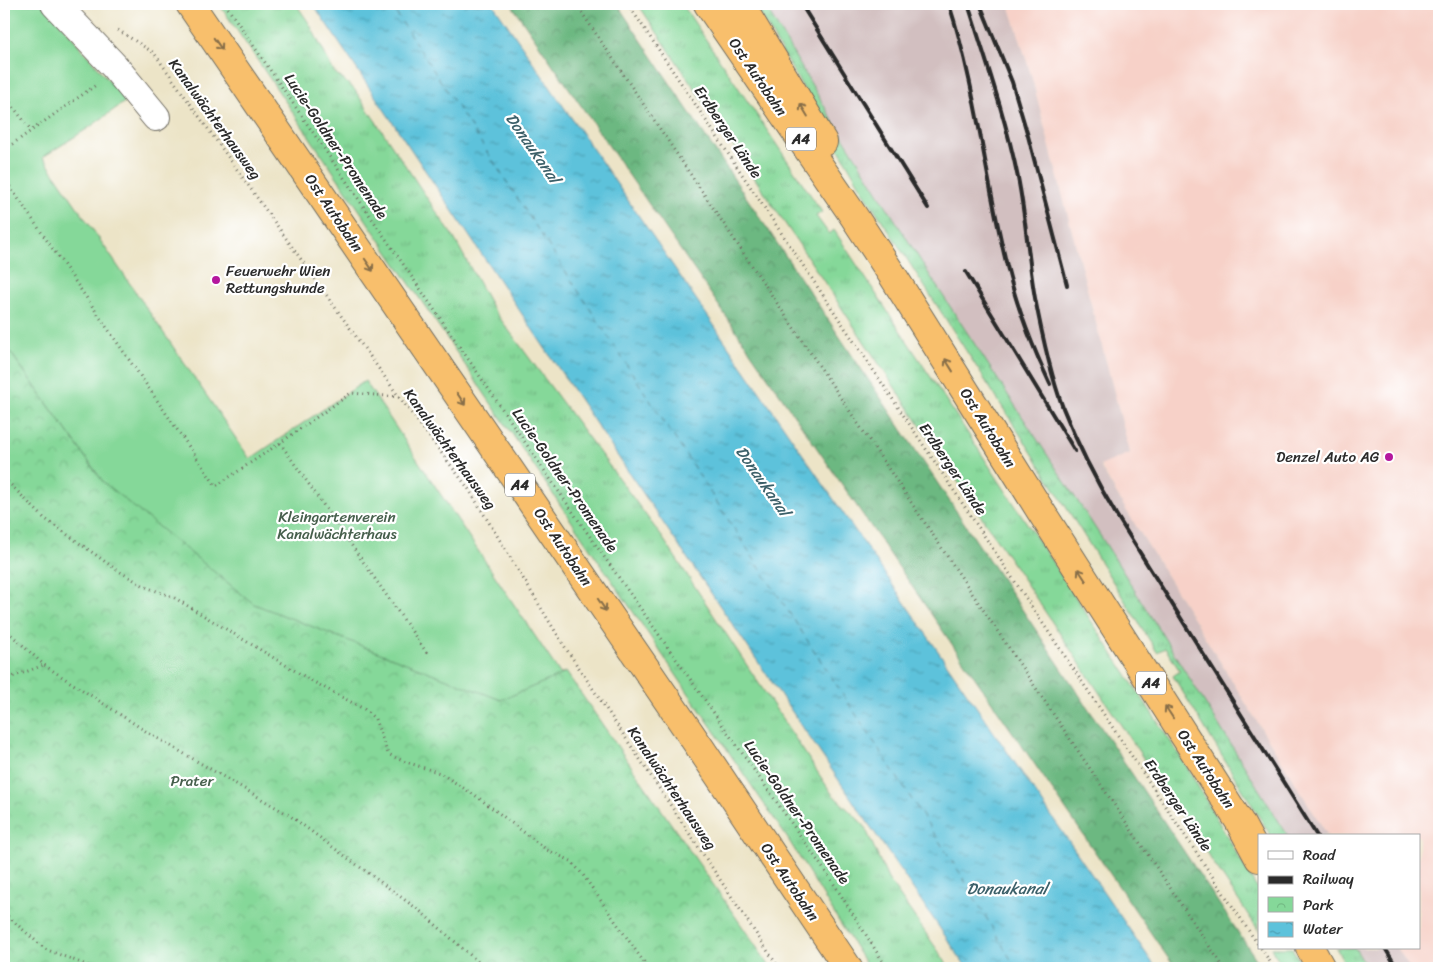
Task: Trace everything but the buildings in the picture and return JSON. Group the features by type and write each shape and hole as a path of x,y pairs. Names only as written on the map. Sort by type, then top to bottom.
{"highway":[{"name":"Ost Autobahn","path":"190,4 701,749 848,968"},
{"name":"Ost Autobahn","path":"708,4 893,276 1239,821 1258,856"},
{"path":"740,4 861,205 893,276"},
{"path":"1311,950 1321,968"}],"lane":[{"path":"55,4 114,66 156,117"}],"path":[{"name":"Lucie-Goldner-Promenade","path":"225,4 574,512 830,878 887,968"},
{"path":"576,4 1224,968"},
{"name":"Erdberger Lände","path":"628,4 1258,944"},
{"name":"Kanalwächterhausweg","path":"112,27 154,53 399,397 468,488 563,644 779,968"},
{"path":"4,150 93,88 114,66"},
{"path":"4,94 31,130"},
{"path":"4,178 216,486 352,393 399,397"},
{"path":"280,443 419,644"},
{"path":"280,443 429,656"},
{"path":"4,478 44,518 117,570 146,587 173,597 312,681 364,709 375,719 388,754 440,773 479,798 547,850 570,861 583,875 648,968"},
{"path":"4,628 44,665 147,732 289,815 420,911 485,968"},
{"path":"4,680 44,665"},
{"path":"4,913 45,949 94,968"},
{"name":"Erdberger Lände","path":"1262,950 1274,968"}],"shaded area":[{"path":"764,4 1009,4 1031,75 1130,453 1100,466 1327,834 1287,834 1105,543 934,282 833,121"},
{"path":"1009,4 1439,4 1439,968 1410,968 1398,950 1420,950 1420,834 1327,834 1100,465 1130,453 1031,75"},
{"path":"1356,950 1398,950 1410,968 1367,968"}],"green space":[{"name":"Kleingartenverein Kanalwächterhaus","path":"4,4 44,4 126,101 43,157 250,459 365,381 561,675 501,700 254,604 104,483 4,343"},
{"path":"219,4 296,4 309,23 334,72 354,89 454,238 493,309 662,537 832,794 864,825 888,879 950,968 868,968 788,839"},
{"path":"511,4 617,4 1262,968 1175,968"},
{"path":"638,4 682,4 822,212 816,216 829,234 834,230 1184,762 1258,890 1258,930"},
{"path":"754,4 764,4 833,121 934,282 1105,543 1287,834 1270,834 1173,676 1180,671 1165,648 1157,652 1034,456 865,194"},
{"name":"Prater","path":"4,343 104,483 500,700 566,672 771,968 4,968"},
{"path":"1272,950 1293,950 1303,968 1284,968"},
{"path":"1337,950 1356,950 1367,968 1348,968"}],"water":[{"name":"Donaukanal","path":"313,4 493,4 1156,968 967,968 623,464"}],"ferry route":[{"path":"390,4 960,873 1016,968"}],"railway":[{"path":"801,4 928,208"},
{"path":"949,4 975,106 994,209 1010,278 1028,332 1050,384"},
{"path":"968,4 1008,134 1021,193 1040,326 1063,408 1088,463 1117,516 1316,834"},
{"path":"980,4 1012,82 1067,285"},
{"path":"966,272 1075,451"},
{"path":"1386,950 1397,968"}],"place":[{"name":"Feuerwehr Wien Rettungshunde","path":"216,280"},
{"name":"Denzel Auto AG","path":"1389,457"}]}
